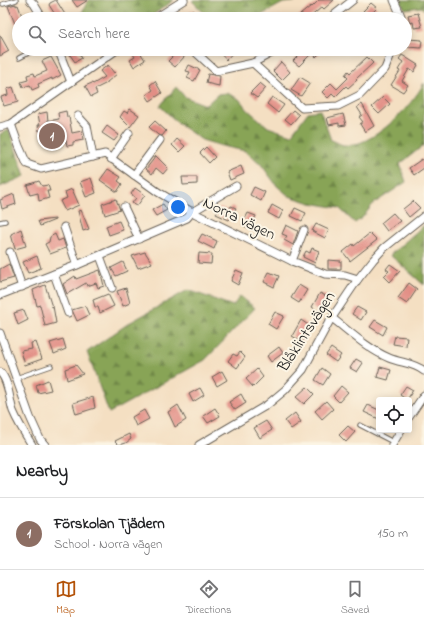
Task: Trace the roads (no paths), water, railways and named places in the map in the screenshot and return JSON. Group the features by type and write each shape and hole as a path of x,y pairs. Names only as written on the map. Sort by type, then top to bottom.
{"street":[{"path":"166,12 184,0"},
{"path":"337,12 352,0"},
{"path":"394,0 399,12"},
{"path":"34,1 40,12"},
{"path":"61,56 71,82"},
{"path":"0,127 11,124 108,56"},
{"path":"200,56 216,71 253,63 266,56"},
{"path":"253,63 302,108 338,106 360,95 385,69 390,56"},
{"path":"78,116 87,126 93,157"},
{"name":"Norra vägen","path":"11,124 27,164 41,169 105,154 158,192 192,212 292,261 325,274 346,275 358,279"},
{"path":"111,159 129,133"},
{"path":"134,175 160,140"},
{"path":"0,295 100,256 187,218 192,212 236,186"},
{"path":"124,207 139,239"},
{"name":"Blåklintsvägen","path":"199,445 267,406 285,390 303,370 332,318 358,279 384,248 424,216"},
{"path":"64,227 77,265"},
{"path":"292,261 304,230"},
{"path":"10,252 22,287"},
{"path":"100,256 112,288"},
{"path":"54,274 68,313"},
{"path":"332,318 372,348 389,358 417,366 424,371"},
{"path":"0,333 30,417 40,439 45,445"},
{"path":"0,372 4,379 14,412 32,445"},
{"path":"412,413 424,395"},
{"path":"393,444 399,433"}],"lane":[{"path":"3,4 16,0"},
{"path":"19,58 23,56"},
{"path":"0,222 5,220"},
{"path":"16,378 51,366"},
{"path":"360,425 393,444"}],"place":[{"name":"Förskolan Tjädern","path":"52,136"}]}
